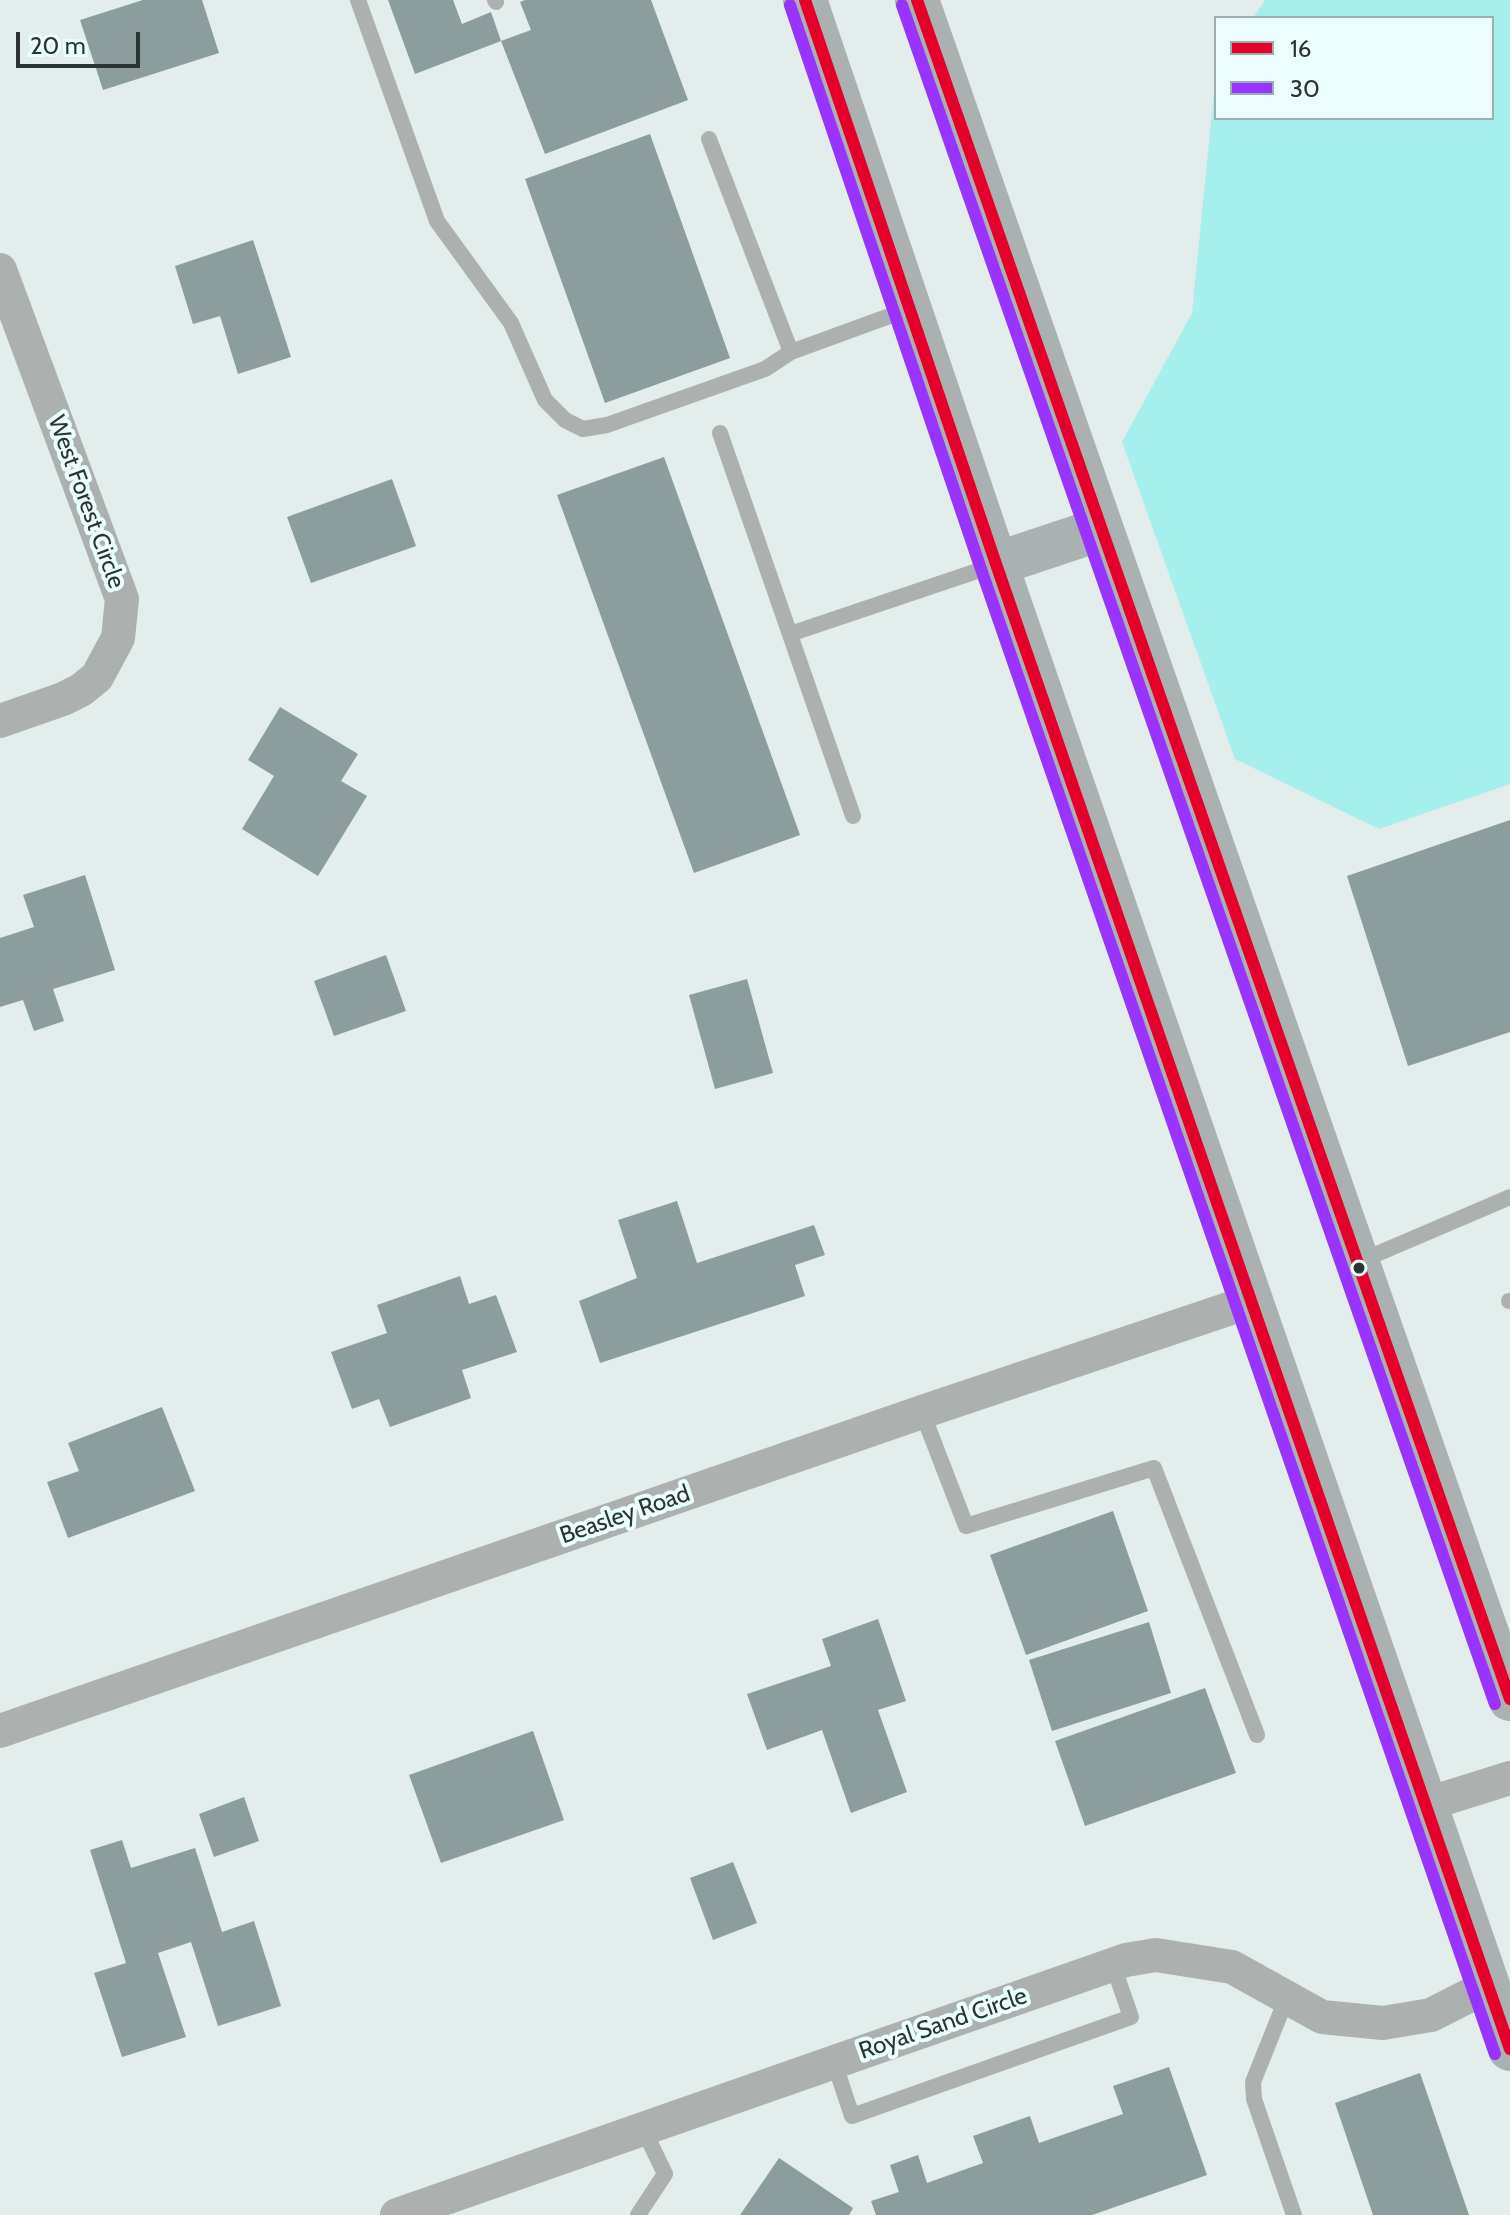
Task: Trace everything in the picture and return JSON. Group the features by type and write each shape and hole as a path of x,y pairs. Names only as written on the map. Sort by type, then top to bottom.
{"main road":[{"path":"805,0 996,564 1510,2049"},
{"path":"917,0 1510,1699"},
{"path":"996,564 1101,529"}],"street":[{"name":"West Forest Circle","path":"0,270 122,599 118,638 97,677 63,699 0,721"},
{"name":"Beasley Road","path":"0,1731 1252,1301"},
{"path":"1427,1804 1510,1778"},
{"name":"Royal Sand Circle","path":"397,2215 1113,1965 1156,1955 1232,1967 1322,2017 1383,2023 1431,2015 1488,1986"}],"lane":[{"path":"358,0 437,221 511,323 545,400 565,420 583,429 607,425 765,369 791,352 909,309"},
{"path":"709,139 791,352"},
{"path":"720,433 853,816"},
{"path":"790,634 996,564"},
{"path":"1357,1263 1510,1197"},
{"path":"922,1412 966,1526 1154,1468 1257,1735"},
{"path":"834,2062 852,2116 1131,2017 1113,1965"},
{"path":"1287,1997 1253,2082 1254,2099 1294,2215"},
{"path":"638,2215 665,2174 643,2128"}],"shaded area":[{"path":"1265,0 1510,0 1510,784 1379,829 1235,759 1122,442 1192,313 1214,92 1214,120 1494,120 1494,16 1254,16"}],"building":[{"path":"143,0 202,0 219,53 103,90 80,20"},
{"path":"388,0 453,0 462,24 491,12 501,41 415,74"},
{"path":"651,0 688,100 545,154 501,41 531,30 520,2"},
{"path":"650,134 730,358 605,403 525,179"},
{"path":"253,240 291,357 238,374 220,316 193,324 175,266"},
{"path":"664,457 800,835 694,873 557,495"},
{"path":"392,479 416,546 311,583 287,517"},
{"path":"280,707 358,754 341,781 367,796 318,876 242,829 274,776 248,760"},
{"path":"1510,820 1510,1032 1408,1066 1347,876"},
{"path":"85,875 115,970 53,989 64,1021 34,1031 23,1000 0,1007 0,938 34,927 23,895"},
{"path":"386,955 406,1011 334,1036 314,981"},
{"path":"747,979 773,1073 715,1089 689,995"},
{"path":"677,1201 697,1263 814,1225 825,1255 795,1265 805,1296 600,1363 579,1301 637,1278 618,1220"},
{"path":"460,1276 469,1304 496,1295 517,1352 462,1370 471,1398 390,1427 379,1399 352,1409 331,1352 387,1333 377,1305"},
{"path":"162,1407 195,1491 68,1538 47,1482 79,1471 68,1443"},
{"path":"1113,1511 1148,1611 1026,1655 990,1555"},
{"path":"878,1619 906,1701 878,1710 907,1792 851,1813 822,1730 767,1750 747,1694 831,1666 822,1639"},
{"path":"1149,1622 1171,1693 1052,1731 1029,1660"},
{"path":"1205,1688 1236,1773 1085,1826 1055,1741"},
{"path":"533,1731 564,1820 441,1863 409,1775"},
{"path":"244,1797 259,1841 214,1857 199,1814"},
{"path":"122,1840 131,1868 195,1848 222,1932 254,1921 281,2006 218,2026 191,1942 158,1953 186,2037 122,2057 94,1973 126,1963 90,1850"},
{"path":"733,1862 757,1923 713,1940 690,1878"},
{"path":"1169,2067 1207,2175 1092,2215 876,2215 871,2201 899,2192 890,2165 918,2155 927,2183 983,2163 973,2136 1030,2116 1039,2143 1123,2114 1113,2086"},
{"path":"1420,2073 1469,2215 1373,2215 1335,2103"},
{"path":"779,2158 853,2208 849,2215 740,2215"}],"transit line":[{"name":"16","path":"805,0 996,564 1510,2049"},
{"name":"16","path":"917,0 1510,1699"},
{"name":"30","path":"790,5 981,569 1495,2054"},
{"name":"30","path":"902,5 1495,1704"}]}
